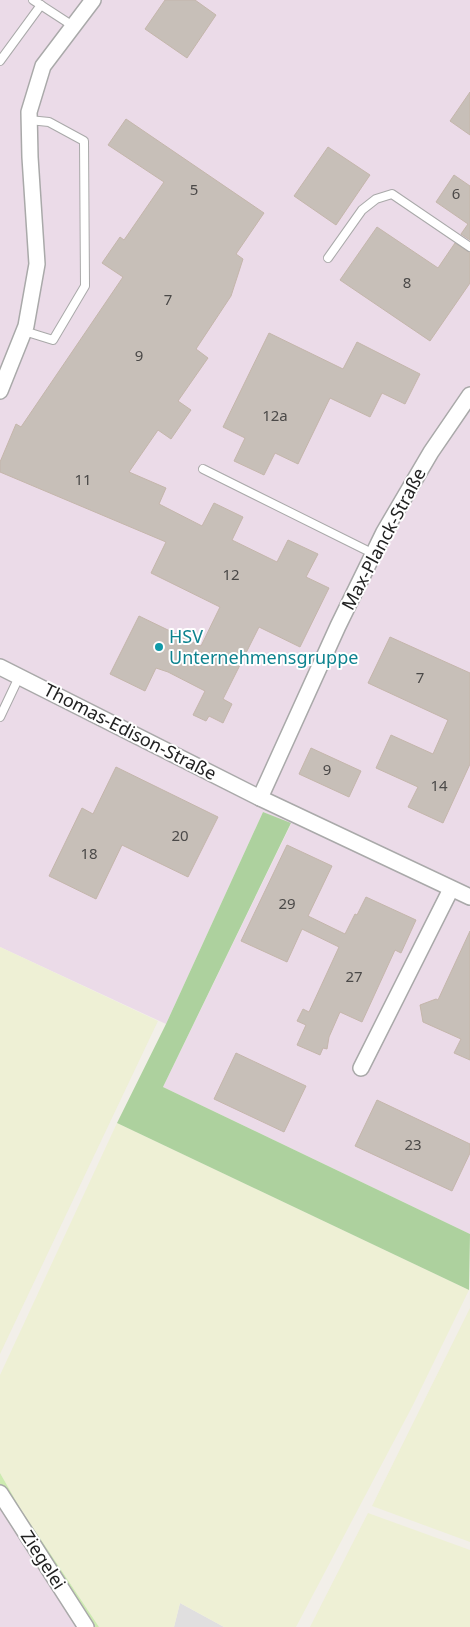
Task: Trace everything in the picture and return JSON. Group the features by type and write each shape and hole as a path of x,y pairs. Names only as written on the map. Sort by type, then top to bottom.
{"street":[{"path":"0,391 3,375 24,331 38,264 30,157 29,112 43,66 93,0"},
{"name":"Max-Planck-Straße","path":"260,798 338,626 384,532 432,452 470,395"},
{"name":"Thomas-Edison-Straße","path":"0,667 260,798 470,897"},
{"path":"362,1068 451,889"},
{"name":"Ziegelei","path":"0,1493 86,1627"}],"lane":[{"path":"33,0 73,26"},
{"path":"0,61 41,5"},
{"path":"24,331 53,340 86,286 84,141 49,122 30,120"},
{"path":"328,258 362,210 376,199 392,194 470,247"},
{"path":"204,470 374,554"},
{"path":"0,717 19,677"}],"shaded area":[{"path":"0,0 470,0 470,1234 163,1087 291,824 263,812 166,1024 0,947"},
{"path":"0,1499 81,1627 0,1627"},
{"path":"180,1603 224,1627 174,1627"}],"green space":[{"path":"263,812 291,823 163,1087 470,1234 469,1290 117,1123 166,1024"},
{"path":"0,947 158,1021 0,1354"},
{"path":"117,1123 469,1290 413,1405 296,1627 224,1627 180,1603 174,1627 99,1627 20,1508 0,1473 0,1375"},
{"path":"470,1308 470,1542 372,1506"},
{"path":"0,1473 20,1508 99,1627 91,1627 0,1484"},
{"path":"368,1513 470,1550 470,1627 310,1627"}],"building":[{"path":"165,0 195,0 216,15 187,58 145,29"},
{"path":"470,92 470,135 450,121"},
{"path":"126,119 264,213 236,254 243,259 231,296 196,349 208,358 178,401 191,410 171,439 158,430 129,472 166,488 159,504 202,526 214,503 243,517 232,540 277,562 288,540 318,554 306,577 329,588 300,647 259,627 223,699 232,704 223,723 209,716 206,721 193,715 205,691 168,672 156,668 145,691 110,674 139,616 201,646 220,607 151,573 166,542 0,472 0,462 16,424 21,427 123,277 102,263 120,237 124,240 164,182 108,145"},
{"path":"328,147 370,175 336,225 294,196"},
{"path":"454,175 470,186 470,240 461,234 468,224 436,202"},
{"path":"377,227 438,268 455,243 470,253 470,283 430,341 340,280"},
{"path":"269,333 343,369 357,342 420,374 405,404 382,393 370,417 330,398 298,464 275,453 264,475 234,461 245,438 223,427"},
{"path":"390,637 470,673 470,764 443,823 408,807 418,787 376,768 391,735 433,754 448,720 368,683"},
{"path":"311,748 361,771 349,797 299,774"},
{"path":"116,767 218,817 188,877 122,845 96,899 49,876 82,808 93,814"},
{"path":"287,845 332,866 308,916 345,934 366,897 416,920 401,953 395,950 362,1022 340,1012 329,1037 327,1049 323,1048 320,1055 297,1045 306,1025 297,1021 303,1009 309,1012 339,947 302,929 287,962 241,941"},
{"path":"470,931 470,1060 454,1053 461,1039 423,1022 420,1005 438,1000"},
{"path":"236,1053 306,1086 284,1132 214,1099"},
{"path":"377,1100 470,1144 470,1153 452,1191 355,1146"}],"place":[{"name":"HSV Unternehmensgruppe","path":"159,647"}]}
